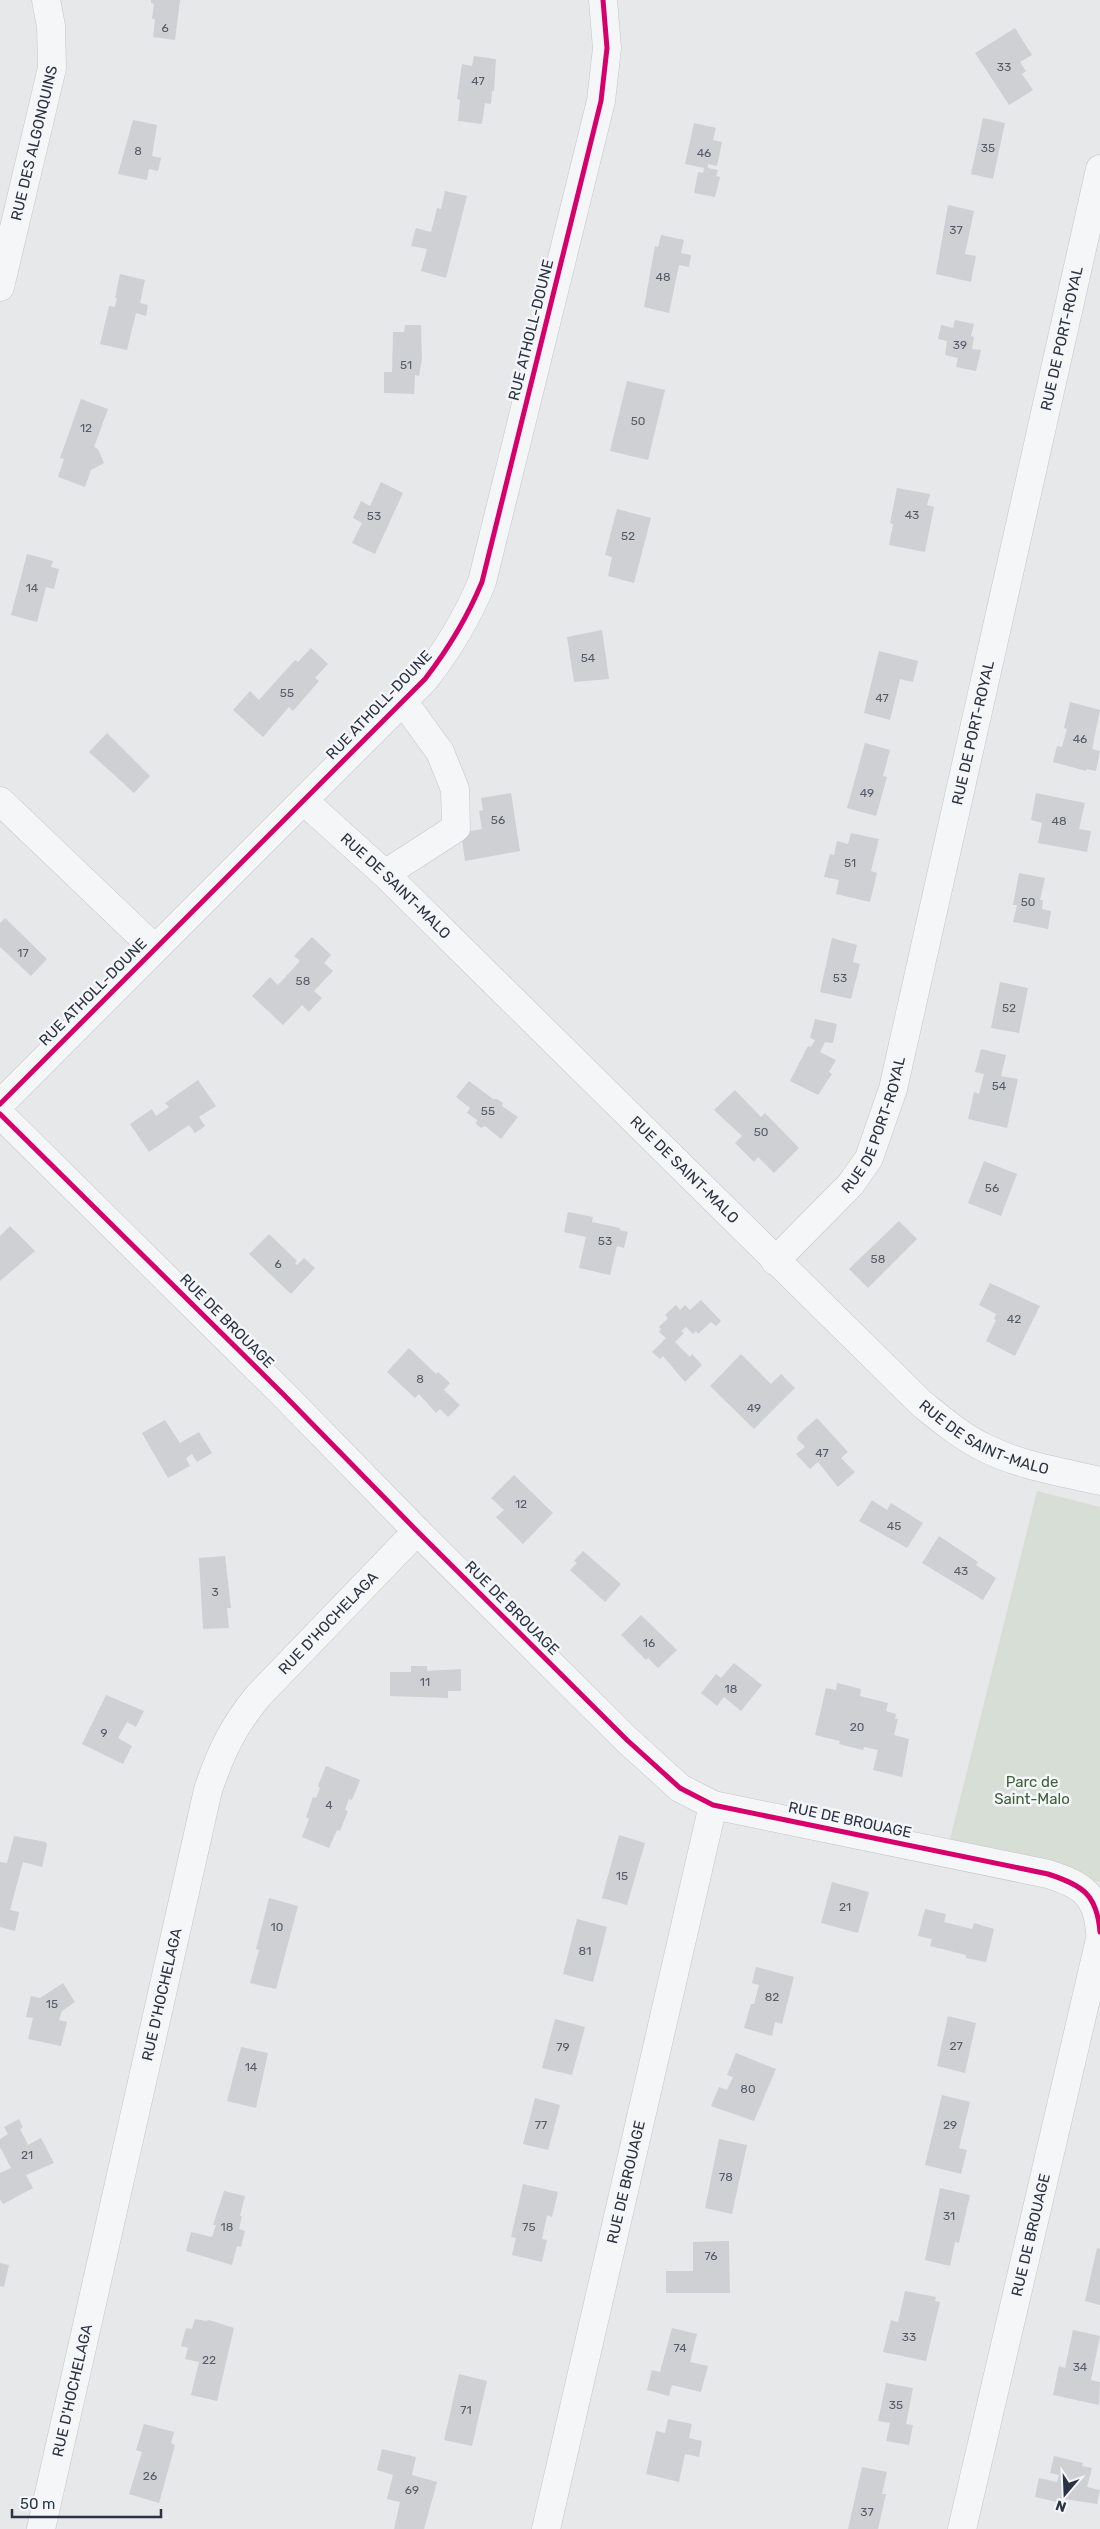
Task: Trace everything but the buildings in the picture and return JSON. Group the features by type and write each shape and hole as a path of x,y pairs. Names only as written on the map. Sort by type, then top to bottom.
{"street":[{"name":"RUE DES ALGONQUINS","path":"0,287 52,68 51,26 46,0"},
{"name":"RUE ATHOLL-DOUNE","path":"0,1104 425,679 449,648 468,616 482,582 601,101 607,48 603,0"},
{"name":"RUE DE PORT-ROYAL","path":"775,1261 851,1184 869,1158 893,1089 1100,169"},
{"path":"385,874 456,828 455,789 440,752 402,701"},
{"name":"RUE DE SAINT-MALO","path":"304,800 385,874 922,1404 957,1431 985,1448 1017,1461 1100,1481"},
{"path":"0,801 154,948"},
{"name":"RUE DE BROUAGE","path":"0,1114 284,1395 417,1531 627,1740 680,1788 713,1805 1038,1872 1069,1881 1084,1889 1094,1903 1100,1932"},
{"name":"RUE D'HOCHELAGA","path":"41,2529 206,1800 220,1756 238,1721 258,1696 417,1531"},
{"name":"RUE DE BROUAGE","path":"546,2529 713,1805"},
{"name":"RUE DE BROUAGE","path":"962,2529 1100,1939"}],"green space":[{"name":"Parc de Saint-Malo","path":"1037,1491 1100,1507 1100,1882 950,1839"}],"cycle path":[{"path":"0,1104 425,679 450,644 464,620 482,582 601,101 607,48 603,0"},
{"path":"0,1114 284,1395 417,1531 627,1740 680,1788 713,1805 1060,1878 1079,1887 1086,1893 1095,1908 1100,1932"}]}
